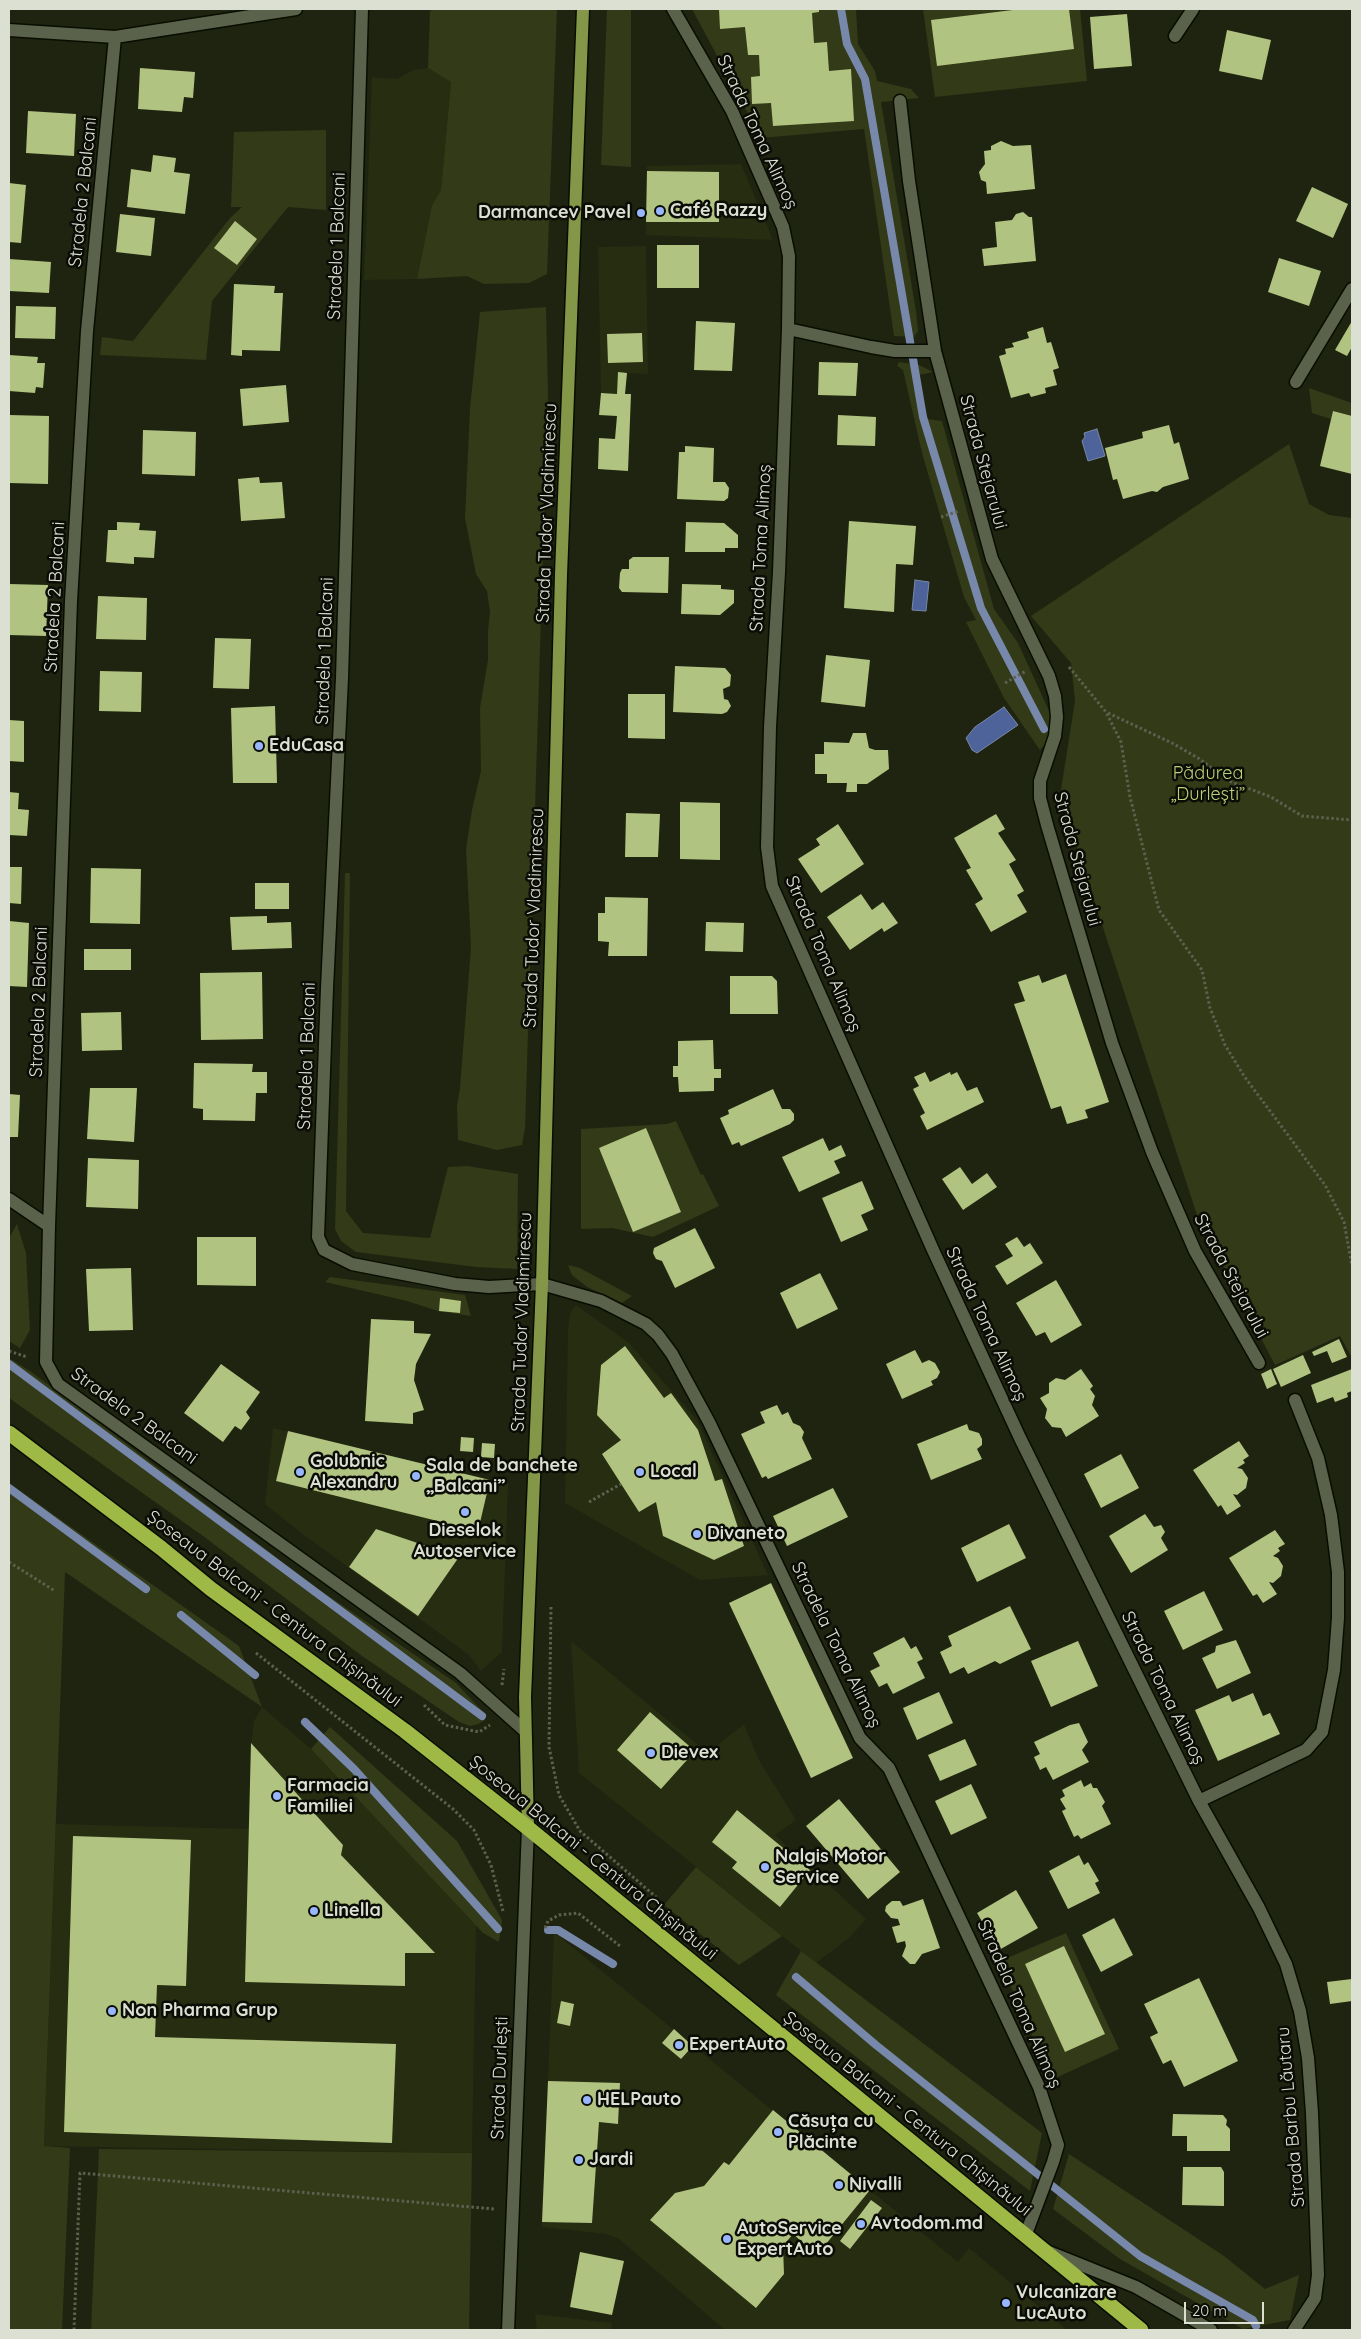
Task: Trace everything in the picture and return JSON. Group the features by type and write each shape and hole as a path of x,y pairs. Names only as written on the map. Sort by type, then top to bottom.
{"highway":[{"name":"Șoseaua Balcani - Centura Chișinăului","path":"9,1432 161,1548 211,1589 405,1731 528,1828 1141,2330"}],"main road":[{"name":"Strada Tudor Vladimirescu","path":"528,1828 525,1731 542,1284 561,575 583,9"}],"street":[{"path":"9,30 115,37 296,9"},
{"name":"Stradela 1 Balcani","path":"362,9 342,668 326,988 318,1237 324,1250 352,1264 497,1288 542,1284"},
{"name":"Strada Toma Alimoș","path":"673,9 732,111 783,227 788,256 788,329 769,737 767,847 772,886 925,1232 1020,1438 1199,1801"},
{"path":"1175,36 1193,9"},
{"name":"Stradela 2 Balcani","path":"115,37 87,331 72,591 49,1226 46,1362 58,1384 460,1673 525,1731"},
{"name":"Strada Stejarului","path":"900,101 909,181 935,350 992,559 1042,663 1055,696 1057,717 1055,736 1040,781 1040,798 1112,1043 1152,1152 1194,1251 1259,1363"},
{"path":"1296,382 1352,289"},
{"path":"788,329 834,341 895,351 935,350"},
{"path":"9,1199 49,1226"},
{"name":"Stradela Toma Alimoș","path":"542,1284 601,1301 646,1324 658,1335 672,1354 709,1422 860,1738 889,1768 1015,2032 1039,2087 1058,2145 1026,2234"},
{"path":"1199,1801 1306,1750 1322,1732 1334,1670 1338,1618 1338,1572 1330,1515 1318,1458 1295,1400"},
{"name":"Strada Barbu Lăutaru","path":"1199,1801 1259,1908 1286,1964 1300,2011 1308,2058 1312,2112 1318,2275 1315,2298 1294,2330"},
{"name":"Strada Durlești","path":"508,2330 528,1828"},
{"path":"1042,2249 1136,2287 1211,2330"}],"path":[{"path":"941,517 962,510"},
{"path":"1042,663 1066,663 1106,712 1121,742 1130,796 1158,910 1202,970 1210,1008 1225,1045 1244,1076 1325,1185 1344,1222 1352,1266"},
{"path":"1004,683 1027,671"},
{"path":"1106,712 1172,742 1198,758 1229,782 1271,797 1302,816 1352,820"},
{"path":"589,1502 621,1484"},
{"path":"9,1562 55,1591"},
{"path":"551,1603 549,1747 559,1795 580,1831 656,1897"},
{"path":"256,1653 453,1809 474,1830 491,1865 506,1919"},
{"path":"541,1937 548,1921 559,1915 578,1914 620,1946"},
{"path":"74,2330 80,2173 512,2211"}],"shaded area":[{"path":"428,68 451,82 441,190 432,205 417,279 364,280 372,77 397,79 413,70"},
{"path":"741,164 773,240 646,235 647,166"},
{"path":"646,246 648,374 627,373 625,394 601,393 598,247"},
{"path":"576,1305 629,1343 697,1420 768,1575 700,1580 565,1503 568,1329 570,1313"},
{"path":"273,1428 508,1484 502,1652 481,1671 468,1654 301,1533 265,1504"},
{"path":"571,1641 708,1753 744,1724 759,1760 796,1820 775,1835 866,1919 849,1938 816,1963 579,1773"},
{"path":"262,1707 311,1749 476,1925 472,2153 44,2146 56,1824 249,1829 251,1743 254,1721"},
{"path":"554,1932 958,2262 969,2248 1067,2330 725,2330 619,2239 606,2234 542,2227"},
{"path":"535,2314 612,2323 611,2330 537,2330"}],"green space":[{"path":"434,9 557,9 547,274 529,283 484,284 467,276 417,279 432,205 441,190 451,82 428,68 430,11"},
{"path":"607,9 631,9 631,167 601,165"},
{"path":"692,9 856,9 858,44 875,71 877,81 911,89 919,98 881,102 916,311 918,331 914,337 894,336 864,129 761,138"},
{"path":"923,9 1080,9 1087,81 935,97"},
{"path":"326,130 326,210 288,207 212,301 206,360 100,355 102,337 133,341 230,218 242,207 231,207 234,132"},
{"path":"546,307 548,394 525,1128 522,1145 497,1150 458,1140 457,1106 471,947 466,849 481,771 480,708 488,660 490,612 487,591 476,574 465,518 470,408 480,312"},
{"path":"899,362 919,365 933,372 919,375 927,419 942,421 994,609 1018,643 1050,713 1049,739 1040,750 1004,698 966,622 976,620 964,597 922,453 903,370 897,366"},
{"path":"1309,388 1352,403 1352,416 1333,411 1331,419 1312,413"},
{"name":"Pădurea „Durlești”","path":"1289,444 1309,504 1329,515 1352,518 1352,1358 1340,1336 1275,1365 1198,1218 1060,796 1075,701 1071,663 1031,616"},
{"path":"345,873 350,873 346,1211 363,1233 430,1238 448,1167 467,1166 518,1174 517,1269 476,1267 356,1252 341,1241 335,1229"},
{"path":"676,1121 701,1175 703,1174 719,1206 653,1237 612,1228 581,1229 581,1129 667,1124"},
{"path":"17,1224 26,1253 30,1330 20,1348 9,1341 9,1238"},
{"path":"568,1265 580,1268 632,1296 622,1303 587,1287 572,1275"},
{"path":"330,1277 465,1295 471,1316 438,1311 407,1301 325,1282"},
{"path":"9,1358 30,1371 317,1588 456,1683 486,1715 485,1720 470,1726 459,1722 362,1656 203,1536 9,1398"},
{"path":"9,1483 239,1646 262,1707 65,1572 44,2146 70,2148 62,2330 9,2330"},
{"path":"330,1727 457,1841 502,1920 499,1942 483,1933 311,1749"},
{"path":"696,1867 782,1936 739,1965 664,1905"},
{"path":"1066,1933 1119,2049 1051,2080 1000,1961"},
{"path":"801,1951 1042,2133 1030,2191 776,1995"},
{"path":"99,2149 472,2153 469,2330 91,2330"},
{"path":"1069,2154 1224,2256 1265,2289 1299,2275 1290,2320 1243,2329 1120,2259 1053,2209"}],"water":[{"path":"1097,429 1105,456 1088,461 1082,441 1085,437 1084,433"},
{"path":"915,580 929,582 926,611 912,610"},
{"path":"1004,707 1018,725 977,753 972,750 966,738 975,727"}],"building":[{"path":"719,9 819,9 819,12 812,13 814,43 827,42 829,71 851,69 854,121 773,126 771,103 752,104 751,77 760,76 759,55 748,55 745,27 720,29"},
{"path":"1021,9 1069,9 1074,49 937,66 931,20"},
{"path":"1127,14 1132,66 1094,69 1090,17"},
{"path":"1227,30 1271,40 1262,80 1219,71"},
{"path":"140,68 195,72 193,98 184,97 182,112 138,109"},
{"path":"28,111 76,114 74,156 26,153"},
{"path":"1001,141 1013,146 1031,145 1035,189 987,194 986,182 981,180 979,172 985,164 984,151 991,150 991,146"},
{"path":"153,155 176,158 174,172 190,174 185,214 127,207 131,169 151,172"},
{"path":"647,171 719,172 719,222 646,222"},
{"path":"9,183 26,185 21,243 9,242"},
{"path":"1312,187 1348,204 1333,238 1296,221"},
{"path":"1023,212 1032,217 1036,261 984,266 982,249 997,247 995,222 1012,220 1016,214"},
{"path":"120,214 155,218 151,256 116,252"},
{"path":"235,221 257,239 237,265 214,248"},
{"path":"657,245 699,245 699,288 657,288"},
{"path":"1279,258 1321,271 1309,306 1268,292"},
{"path":"9,259 51,262 49,293 9,291"},
{"path":"234,284 275,286 274,293 283,293 280,351 242,350 242,356 231,355"},
{"path":"16,306 56,307 55,339 15,338"},
{"path":"696,321 735,323 732,371 694,370"},
{"path":"1352,321 1352,347 1347,356 1335,350"},
{"path":"1043,327 1047,343 1051,342 1059,368 1053,370 1057,385 1045,388 1046,393 1031,397 1029,393 1011,398 999,356 1006,354 1005,349 1014,347 1012,343 1029,338 1027,332"},
{"path":"642,333 643,362 608,363 607,334"},
{"path":"9,355 38,357 37,363 45,363 43,388 36,387 35,393 9,391"},
{"path":"819,362 858,363 856,396 818,395"},
{"path":"618,372 627,373 625,394 631,394 628,471 598,469 599,438 615,439 617,416 599,415 601,393 617,394"},
{"path":"286,385 289,422 243,426 240,389"},
{"path":"1333,411 1352,416 1352,474 1320,466"},
{"path":"9,415 49,416 48,484 9,483"},
{"path":"838,415 876,417 875,446 837,445"},
{"path":"1169,425 1174,444 1179,442 1189,479 1163,487 1157,492 1152,491 1123,499 1117,479 1113,480 1105,448 1143,438 1142,432"},
{"path":"143,430 196,432 195,476 142,474"},
{"path":"685,446 714,448 713,482 725,482 729,488 728,498 724,501 677,499 679,452 685,452"},
{"path":"259,477 260,483 282,482 285,518 241,521 238,479"},
{"path":"849,521 916,526 913,565 896,564 894,612 844,608"},
{"path":"117,522 140,523 139,530 156,531 154,558 134,557 134,564 106,562 108,530 117,530"},
{"path":"686,522 724,523 738,535 738,548 725,548 725,552 685,552"},
{"path":"633,557 669,557 668,593 622,592 619,588 620,573 622,569 629,569 629,560"},
{"path":"9,584 48,585 46,636 9,635"},
{"path":"682,584 721,585 721,589 734,590 734,603 720,615 681,614"},
{"path":"98,596 147,598 146,640 96,639"},
{"path":"215,638 251,639 249,689 213,688"},
{"path":"826,655 870,660 865,707 821,702"},
{"path":"675,666 725,668 731,675 730,686 723,689 724,699 728,700 731,706 727,712 722,714 673,712"},
{"path":"100,671 142,672 141,712 99,711"},
{"path":"628,694 665,694 665,739 628,738"},
{"path":"275,706 277,783 233,783 231,708"},
{"path":"9,720 24,721 24,762 9,761"},
{"path":"853,733 866,733 869,748 888,750 889,769 867,784 857,784 857,792 846,792 847,783 827,783 827,774 815,774 815,754 824,754 824,742 849,743"},
{"path":"9,792 19,793 18,809 29,810 27,836 9,835"},
{"path":"680,802 720,803 720,860 680,859"},
{"path":"626,813 660,814 658,857 625,857"},
{"path":"996,814 1005,829 998,833 1016,860 1009,864 1024,891 1017,895 1027,912 991,932 975,904 983,899 966,870 971,868 954,838"},
{"path":"838,824 864,864 821,893 798,859 820,845 816,839"},
{"path":"9,867 22,867 21,904 9,903"},
{"path":"91,868 141,869 140,924 90,923"},
{"path":"255,883 289,883 289,909 255,909"},
{"path":"861,894 872,910 883,902 898,923 884,932 882,928 850,950 827,917"},
{"path":"605,897 648,898 647,956 608,956 609,942 598,941 598,913 605,913"},
{"path":"267,916 267,923 291,922 292,948 232,950 230,917"},
{"path":"9,921 29,923 27,987 9,986"},
{"path":"706,922 744,923 743,952 705,951"},
{"path":"84,949 131,949 131,970 84,970"},
{"path":"262,972 263,1039 201,1040 200,973"},
{"path":"1066,974 1109,1102 1085,1110 1088,1118 1067,1124 1061,1106 1051,1109 1014,1004 1025,1001 1018,982 1039,975 1042,983"},
{"path":"730,976 772,976 777,981 778,1014 730,1014"},
{"path":"121,1012 122,1050 82,1051 81,1013"},
{"path":"713,1040 714,1069 721,1069 721,1078 714,1078 714,1091 679,1092 678,1077 673,1077 673,1066 678,1066 678,1041"},
{"path":"194,1063 253,1064 252,1072 267,1072 267,1093 256,1093 255,1121 203,1120 203,1109 193,1108"},
{"path":"925,1072 930,1082 950,1072 951,1075 957,1072 967,1091 977,1087 984,1102 927,1130 920,1116 925,1113 913,1089 919,1086 914,1077"},
{"path":"90,1088 137,1088 134,1142 87,1139"},
{"path":"773,1089 782,1109 790,1109 794,1114 794,1120 790,1124 741,1146 739,1142 732,1145 720,1118 729,1114 728,1110"},
{"path":"9,1094 20,1095 18,1137 9,1137"},
{"path":"646,1128 681,1212 633,1232 599,1148"},
{"path":"823,1138 829,1151 841,1145 846,1156 834,1161 840,1173 799,1192 782,1157"},
{"path":"88,1158 139,1160 138,1209 86,1207"},
{"path":"960,1167 972,1184 987,1173 997,1187 963,1210 942,1179"},
{"path":"862,1181 874,1209 861,1215 868,1230 841,1242 822,1198"},
{"path":"695,1228 715,1268 675,1288 662,1261 656,1259 653,1253 654,1248"},
{"path":"197,1237 256,1237 256,1286 197,1285"},
{"path":"1017,1237 1024,1247 1030,1243 1043,1263 1007,1285 995,1266 1013,1256 1005,1244"},
{"path":"131,1268 133,1330 89,1331 86,1269"},
{"path":"820,1273 838,1309 797,1329 780,1293"},
{"path":"1056,1280 1082,1325 1051,1343 1045,1332 1036,1336 1016,1303"},
{"path":"440,1298 461,1301 460,1313 439,1311"},
{"path":"371,1319 414,1321 414,1333 431,1334 416,1364 414,1380 424,1410 413,1413 413,1424 365,1421"},
{"path":"1339,1339 1347,1357 1332,1363 1327,1351 1314,1356 1312,1352"},
{"path":"625,1346 664,1398 671,1393 698,1430 715,1481 722,1479 744,1546 714,1560 663,1536 656,1502 639,1512 602,1454 621,1440 597,1415 601,1365"},
{"path":"915,1350 922,1363 929,1360 935,1363 940,1372 937,1378 931,1381 933,1385 902,1399 886,1364"},
{"path":"1303,1355 1311,1373 1281,1387 1273,1369"},
{"path":"221,1364 260,1392 246,1412 250,1418 241,1430 235,1426 223,1442 184,1413"},
{"path":"1081,1369 1093,1386 1090,1389 1095,1396 1092,1405 1099,1416 1066,1437 1061,1428 1052,1427 1045,1418 1047,1409 1040,1398 1049,1393 1049,1383 1056,1378 1065,1380"},
{"path":"1271,1369 1277,1384 1267,1389 1261,1374"},
{"path":"1352,1369 1352,1391 1347,1393 1348,1397 1335,1402 1333,1397 1317,1403 1311,1385"},
{"path":"777,1405 782,1415 788,1412 793,1423 800,1426 804,1432 802,1438 812,1459 768,1479 766,1476 762,1478 741,1434 765,1423 760,1412"},
{"path":"967,1424 969,1430 979,1433 982,1439 982,1445 977,1449 982,1459 931,1480 917,1444"},
{"path":"288,1431 490,1480 478,1531 276,1481"},
{"path":"461,1437 474,1438 473,1452 460,1451"},
{"path":"1239,1441 1249,1456 1243,1460 1245,1463 1237,1468 1242,1469 1248,1478 1246,1488 1237,1495 1233,1494 1241,1506 1227,1515 1221,1505 1218,1507 1193,1470"},
{"path":"482,1443 495,1444 494,1458 481,1457"},
{"path":"1121,1454 1139,1488 1101,1508 1084,1474"},
{"path":"833,1488 848,1517 787,1546 773,1516"},
{"path":"1145,1514 1154,1527 1161,1525 1165,1532 1161,1538 1168,1550 1131,1573 1109,1536"},
{"path":"1009,1524 1026,1558 977,1582 961,1548"},
{"path":"376,1529 459,1557 418,1616 349,1567"},
{"path":"1275,1530 1285,1544 1278,1548 1280,1551 1273,1556 1278,1558 1283,1566 1281,1576 1273,1583 1269,1582 1277,1594 1263,1603 1257,1594 1253,1596 1229,1558"},
{"path":"771,1583 853,1758 811,1778 729,1603"},
{"path":"1204,1591 1223,1630 1183,1650 1164,1611"},
{"path":"1010,1606 1031,1649 1000,1664 995,1661 968,1674 964,1667 950,1674 940,1652 952,1646 948,1636"},
{"path":"904,1637 911,1649 916,1646 923,1659 917,1662 925,1678 893,1694 887,1683 879,1687 870,1671 880,1666 873,1653"},
{"path":"1236,1640 1251,1673 1217,1689 1202,1658 1215,1652 1216,1646"},
{"path":"1078,1641 1098,1686 1051,1707 1031,1661"},
{"path":"939,1692 953,1723 917,1740 903,1708"},
{"path":"1253,1693 1263,1716 1270,1713 1280,1734 1218,1761 1195,1710 1229,1695 1232,1702"},
{"path":"650,1712 695,1751 661,1789 617,1750"},
{"path":"1079,1723 1088,1742 1082,1750 1089,1762 1053,1780 1046,1767 1040,1770 1034,1757 1040,1754 1034,1742 1070,1725"},
{"path":"965,1739 977,1765 940,1781 928,1755"},
{"path":"251,1743 343,1845 341,1855 435,1953 405,1953 405,1986 245,1982"},
{"path":"1081,1780 1084,1787 1091,1783 1093,1788 1097,1788 1105,1802 1102,1806 1111,1824 1081,1839 1078,1835 1074,1837 1062,1811 1066,1809 1060,1799 1065,1796 1062,1790"},
{"path":"971,1784 987,1818 951,1835 935,1801"},
{"path":"839,1799 900,1872 868,1899 806,1826"},
{"path":"737,1810 810,1870 780,1907 732,1868 737,1862 712,1842"},
{"name":"Non Pharma Grup","path":"73,1836 191,1840 186,1986 157,1985 155,2037 396,2044 392,2143 64,2132"},
{"path":"1079,1855 1084,1865 1088,1862 1099,1881 1095,1883 1100,1893 1068,1909 1049,1871"},
{"path":"1016,1890 1038,1928 999,1950 977,1913"},
{"path":"923,1899 940,1948 922,1954 915,1964 910,1964 902,1956 906,1946 905,1941 897,1943 892,1927 900,1925 898,1919 891,1918 885,1911 886,1906 892,1901 900,1901 903,1906"},
{"path":"1114,1918 1133,1955 1101,1972 1082,1935"},
{"path":"1064,1946 1105,2034 1065,2052 1025,1964"},
{"path":"1199,1978 1238,2061 1184,2087 1171,2060 1163,2064 1150,2037 1158,2033 1144,2004"},
{"path":"1352,1979 1352,2001 1330,2004 1327,1982"},
{"path":"561,2001 574,2004 570,2026 557,2023"},
{"name":"ExpertAuto","path":"674,2029 695,2048 692,2051 690,2049 681,2059 662,2043"},
{"path":"548,2081 620,2083 618,2124 599,2122 592,2223 542,2222"},
{"path":"773,2110 870,2190 817,2255 793,2234 783,2246 784,2274 756,2308 650,2220 675,2193 704,2186 724,2162 729,2165"},
{"path":"1173,2114 1223,2115 1227,2120 1226,2125 1230,2129 1230,2151 1187,2151 1187,2136 1172,2136"},
{"path":"1183,2167 1221,2167 1224,2172 1224,2206 1182,2205"},
{"path":"871,2200 882,2208 850,2249 840,2241"},
{"path":"580,2252 624,2261 612,2315 570,2307"}],"waterway":[{"path":"841,9 847,44 865,79 923,417 981,608 1044,729"},
{"path":"9,1364 482,1716"},
{"path":"9,1488 146,1589"},
{"path":"181,1615 255,1675"},
{"path":"305,1722 354,1769 498,1929"},
{"path":"548,1930 558,1930 613,1964"},
{"path":"796,1977 876,2045 1140,2256 1253,2320 1256,2326"}],"place":[{"name":"Café Razzy","path":"660,211"},
{"name":"Darmancev Pavel","path":"641,213"},
{"name":"EduCasa","path":"259,746"},
{"name":"Golubnic Alexandru","path":"300,1472"},
{"name":"Local","path":"640,1472"},
{"name":"Sala de banchete „Balcani”","path":"416,1476"},
{"name":"Dieselok Autoservice","path":"465,1512"},
{"name":"Divaneto","path":"697,1534"},
{"name":"Dievex","path":"651,1753"},
{"name":"Farmacia Familiei","path":"277,1796"},
{"name":"Nalgis Motor Service","path":"765,1867"},
{"name":"Linella","path":"314,1911"},
{"name":"Non Pharma Grup","path":"112,2011"},
{"name":"ExpertAuto","path":"679,2045"},
{"name":"HELPauto","path":"587,2100"},
{"name":"Căsuța cu Plăcinte","path":"778,2132"},
{"name":"Jardi","path":"579,2160"},
{"name":"Nivalli","path":"839,2185"},
{"name":"Avtodom.md","path":"861,2224"},
{"name":"AutoService ExpertAuto","path":"727,2239"},
{"name":"Vulcanizare LucAuto","path":"1006,2303"}]}
